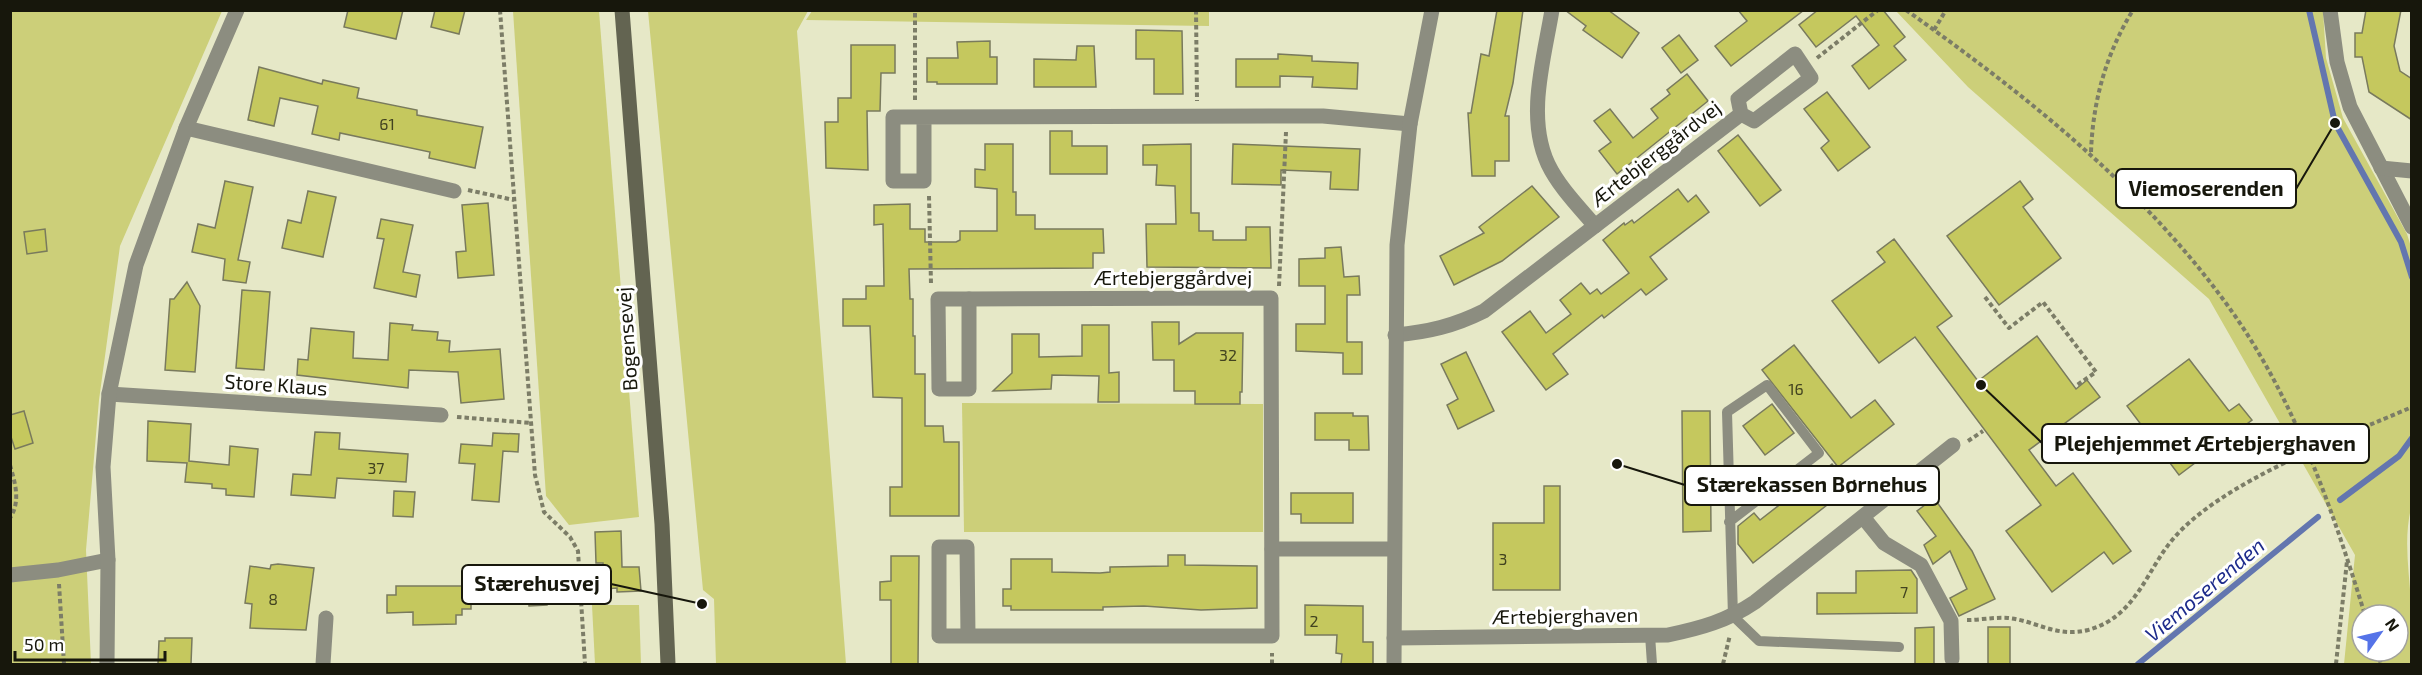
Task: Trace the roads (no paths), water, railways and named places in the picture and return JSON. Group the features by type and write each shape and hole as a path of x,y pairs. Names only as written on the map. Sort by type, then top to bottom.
{"main road":[{"name":"Bogensevej","path":"622,10 662,524 669,664"}],"street":[{"path":"107,664 108,560 103,467 109,394 136,265 186,128 237,10"},
{"path":"1394,664 1397,245 1410,124 1432,10"},
{"name":"Ærtebjerggårdvej","path":"1552,10 1537,103 1540,134 1548,163 1595,226"},
{"path":"2330,10 2337,62 2350,107 2411,222"},
{"name":"Ærtebjerggårdvej","path":"1795,54 1811,78 1754,121 1741,114 1738,99 1795,54"},
{"name":"Ærtebjerggårdvej","path":"1395,335 1436,331 1458,324 1484,311 1741,114"},
{"path":"924,117 924,181 893,181 893,117 1323,116 1410,124"},
{"path":"186,128 454,191"},
{"path":"2381,168 2412,171"},
{"name":"Ærtebjerggårdvej","path":"968,636 967,547 939,547 939,636 968,636 1272,636 1271,298 938,299 939,389 969,389 969,299"},
{"name":"Store Klaus","path":"109,394 441,415"},
{"name":"Ærtebjerghaven","path":"1394,638 1668,635 1709,627 1733,616 1953,445"},
{"path":"1863,517 1884,543 1922,565 1951,621 1952,659"},
{"path":"1272,549 1394,549"},
{"path":"10,575 58,570 108,560"},
{"path":"323,664 326,618"}],"lane":[{"path":"1729,522 1819,453 1767,385 1727,412 1729,522 1733,616 1759,641 1899,647"},
{"path":"1650,635 1652,664"}],"waterway":[{"name":"Viemoserenden","path":"2309,10 2335,123 2401,242 2412,277"},
{"name":"Viemoserenden","path":"2340,500 2399,456 2412,438"},
{"name":"Viemoserenden","path":"2138,664 2318,517"}],"place":[{"name":"Viemoserenden","path":"2335,123"},
{"name":"Plejehjemmet Ærtebjerghaven","path":"1981,385"},
{"name":"Stærekassen Børnehus","path":"1617,464"},
{"name":"Stærehusvej","path":"702,604"}]}
